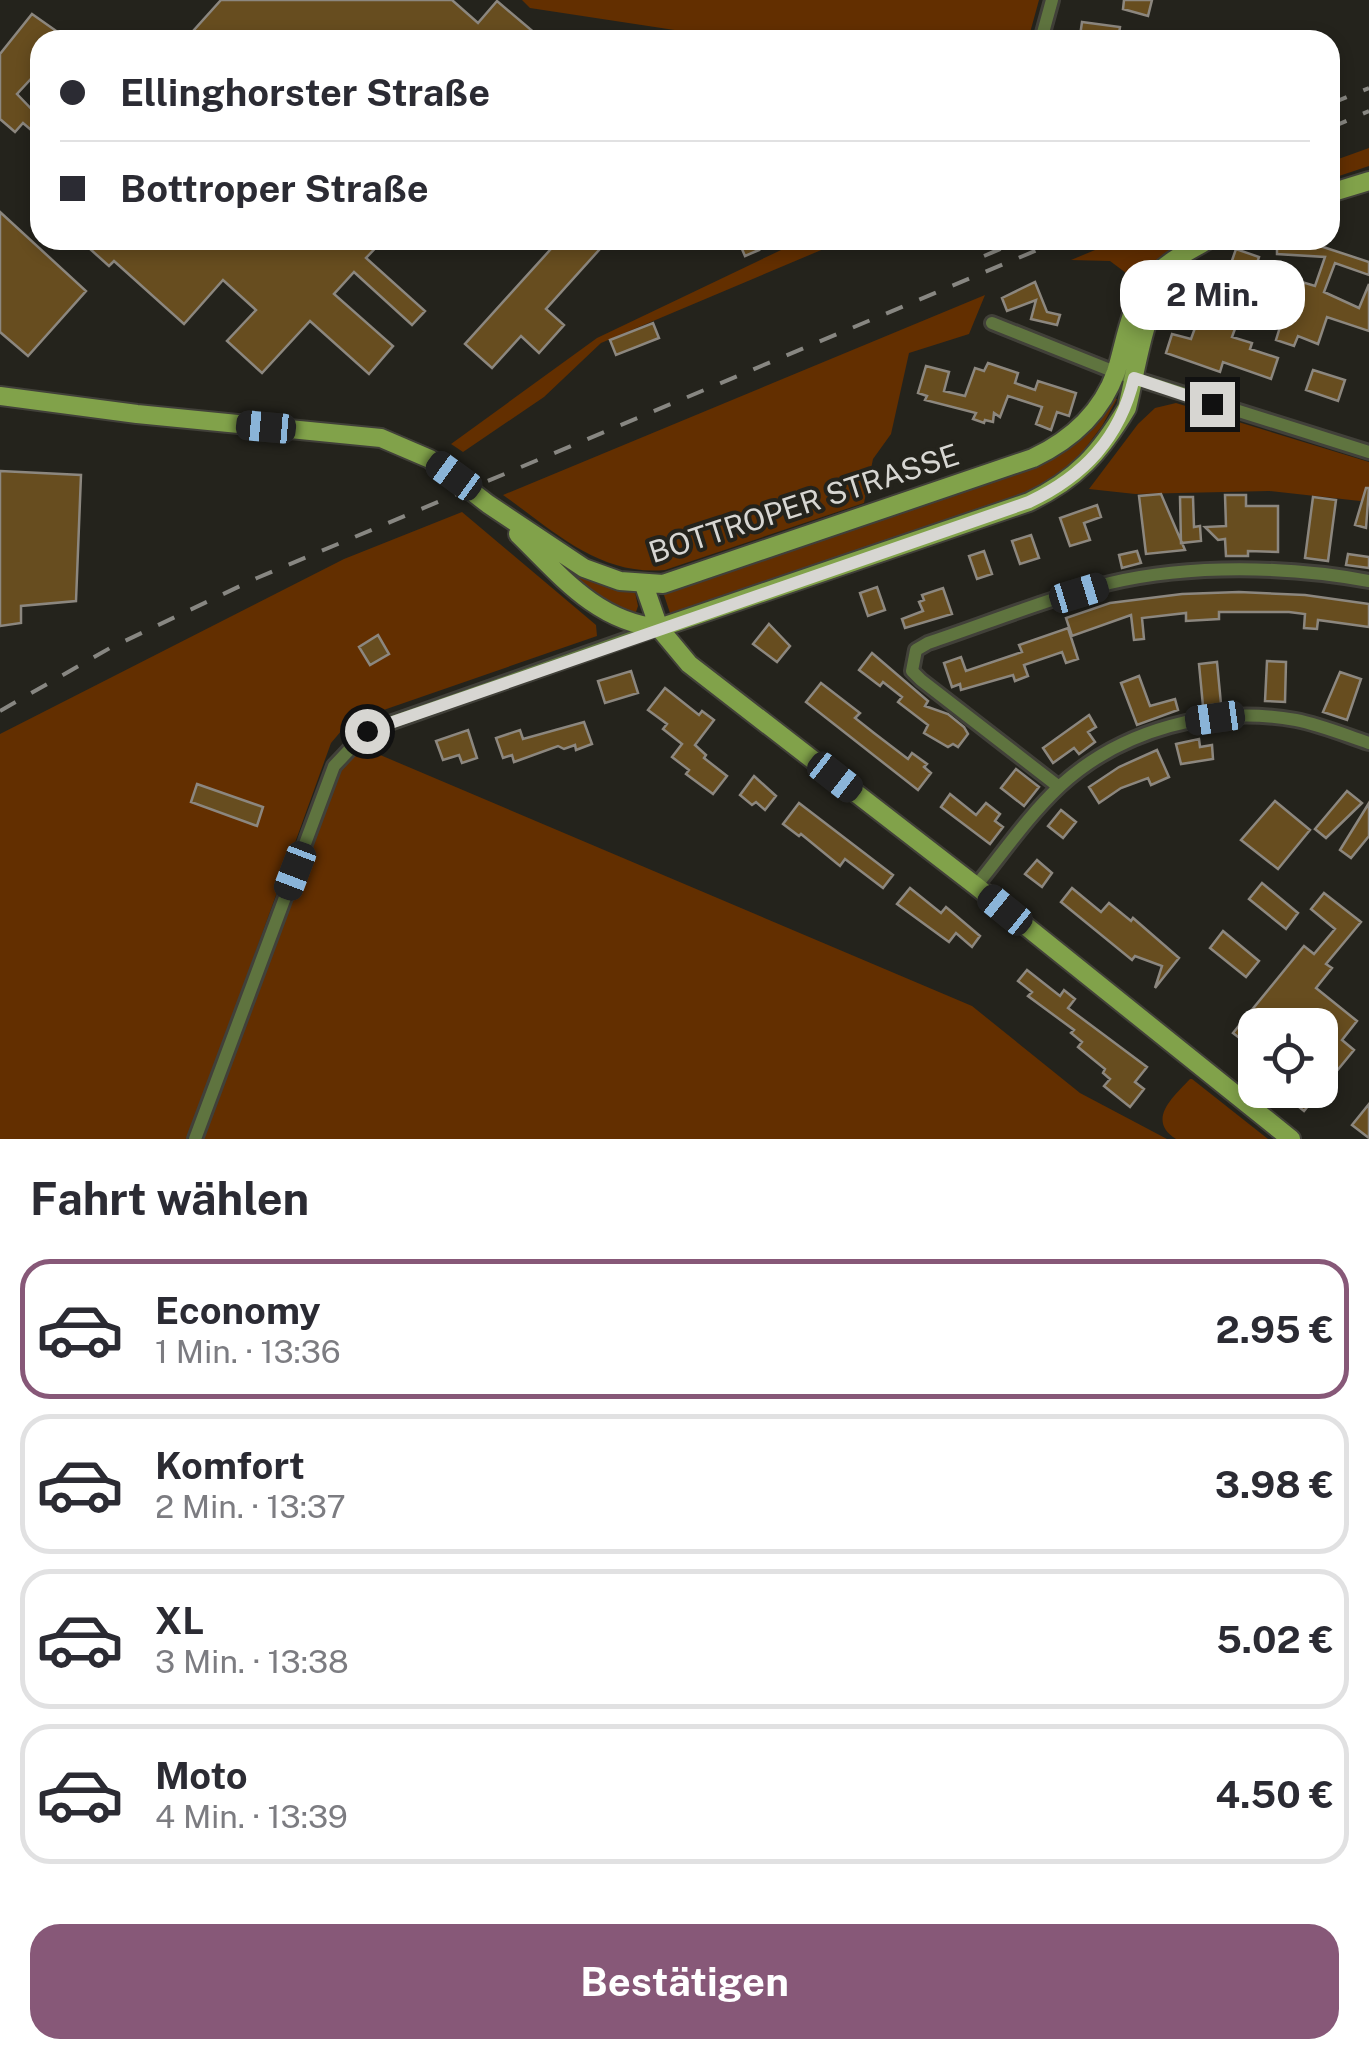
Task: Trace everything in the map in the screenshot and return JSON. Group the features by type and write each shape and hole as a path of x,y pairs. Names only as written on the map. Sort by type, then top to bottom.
{"main road":[{"path":"1340,190 1369,181"},
{"name":"BOTTROPER STRASSE","path":"0,396 381,438 430,458 488,504 584,568 620,581 662,584 1033,458 1066,442 1085,423 1116,372 1128,326 1150,282 1166,264 1192,250"},
{"path":"659,628 985,518 1053,491 1074,478 1106,442 1127,408 1137,352 1152,306 1183,256"},
{"name":"BOTTROPER STRASSE","path":"488,504 568,584 607,615 632,625 659,628"},
{"path":"644,585 659,628 689,664 976,886 1291,1139"}],"street":[{"path":"1044,30 1052,0"},
{"path":"992,323 1116,372 1369,452"},
{"path":"1059,787 921,680 912,671 916,650 1025,610 1137,578 1290,572 1369,582"},
{"path":"195,1139 334,766 367,731 659,628"},
{"path":"976,886 1059,787 1091,762 1130,740 1204,719 1276,718 1323,727 1369,743"}],"shaded area":[{"path":"522,0 1039,0 1031,30 674,30 530,8"},
{"path":"1369,148 1369,166 1340,176 1340,158"},
{"path":"781,250 821,250 601,343 544,397 463,452 451,444 597,338"},
{"path":"1095,250 1174,250 1130,276 1110,261 1071,260"},
{"path":"985,295 969,334 909,353 891,434 873,459 864,503 665,570 641,570 619,566 578,548 503,495"},
{"path":"1111,397 1117,399 1102,426 1069,470 1021,498 671,616 663,592 1059,454 1083,435"},
{"path":"1176,403 1369,462 1369,502 1269,491 1135,494 1089,489 1138,424 1155,408"},
{"path":"462,512 596,625 597,636 372,714 342,730 331,743 188,1139 0,1139 0,734 344,559"},
{"path":"510,522 602,582 635,592 636,612 606,606"},
{"path":"359,746 972,1006 1080,1093 1167,1139 203,1139 338,769"},
{"path":"1190,1079 1268,1139 1176,1139 1167,1132 1163,1116 1170,1101"}],"building":[{"path":"221,0 452,0 478,23 497,1 531,30 194,30"},
{"path":"1124,0 1152,0 1148,16 1123,9"},
{"path":"32,14 55,30 30,30 30,80 17,94 30,108 30,129 23,123 15,132 0,119 0,54"},
{"path":"1082,22 1120,27 1120,30 1081,30"},
{"path":"0,212 30,240 30,250 41,250 86,291 28,356 0,332"},
{"path":"91,250 374,250 366,258 425,311 412,325 354,272 334,294 393,346 369,374 310,321 262,373 227,341 256,310 223,280 184,324 114,261 109,266"},
{"path":"550,250 599,250 546,309 564,325 539,353 521,336 492,368 465,344"},
{"path":"1236,250 1259,257 1249,288 1274,297 1277,289 1297,296 1302,282 1315,286 1325,257 1277,254 1277,250 1332,250 1369,262 1369,275 1335,263 1324,292 1359,308 1369,284 1369,331 1327,317 1318,344 1298,336 1294,346 1276,340 1284,314 1251,302 1247,317 1240,315 1232,337 1252,343 1250,349 1278,358 1271,379 1223,362 1220,372 1166,353 1172,334 1191,339 1199,317 1211,321"},
{"path":"1035,282 1047,312 1060,315 1057,325 1031,319 1036,300 1007,311 1002,298"},
{"path":"653,323 659,338 616,355 610,340"},
{"path":"988,363 1018,373 1015,383 1035,390 1038,381 1076,393 1069,416 1057,412 1051,430 1036,424 1042,407 1008,396 1000,417 994,413 993,422 984,423 973,419 976,413 925,400 927,396 918,393 926,366 949,372 944,391 965,396 975,368 984,371"},
{"path":"1313,370 1345,380 1338,401 1306,390"},
{"path":"0,471 81,475 76,601 21,606 21,623 0,626"},
{"path":"1369,488 1366,528 1355,525"},
{"path":"1161,494 1185,550 1146,554 1139,496"},
{"path":"1225,495 1246,495 1246,506 1278,506 1278,552 1248,551 1248,556 1226,556 1225,539 1218,540 1205,527 1226,526"},
{"path":"1180,497 1193,497 1194,527 1200,526 1201,541 1181,543"},
{"path":"1313,497 1336,500 1328,561 1305,558"},
{"path":"1097,505 1101,517 1084,523 1090,540 1070,546 1060,518"},
{"path":"1031,535 1039,558 1020,564 1012,541"},
{"path":"984,551 992,574 977,579 969,556"},
{"path":"1137,551 1141,563 1122,568 1119,555"},
{"path":"1348,554 1369,557 1369,568 1346,565"},
{"path":"877,587 885,610 868,616 860,593"},
{"path":"943,588 952,614 905,628 902,619 923,611 919,602 924,600 922,595"},
{"path":"1239,592 1305,595 1369,604 1369,627 1318,620 1317,629 1304,628 1305,614 1289,612 1219,612 1219,619 1186,621 1186,613 1142,618 1144,639 1134,640 1131,615 1072,636 1066,618 1110,603"},
{"path":"769,624 790,646 777,662 753,644"},
{"path":"1068,628 1078,659 1066,663 1062,652 1024,665 1028,676 1015,681 1013,675 961,690 960,684 952,687 944,663 961,657 966,671 1022,652 1019,645"},
{"path":"378,635 389,654 370,665 359,647"},
{"path":"872,653 928,701 925,706 948,714 964,727 968,734 958,747 948,747 924,733 928,725 898,702 902,697 859,670"},
{"path":"1267,661 1286,662 1285,702 1265,701"},
{"path":"1217,662 1221,704 1203,706 1199,664"},
{"path":"631,671 638,693 605,703 598,681"},
{"path":"1340,672 1361,679 1347,720 1323,712"},
{"path":"1139,676 1150,706 1175,699 1178,710 1137,725 1121,683"},
{"path":"821,683 860,713 855,718 908,759 912,753 927,764 924,767 931,773 918,790 806,702"},
{"path":"665,688 699,715 702,711 714,720 695,745 706,755 704,758 727,776 713,794 686,774 689,770 672,757 682,744 663,729 667,724 648,710"},
{"path":"1089,715 1096,727 1088,732 1095,742 1079,754 1074,748 1053,763 1043,748"},
{"path":"584,722 592,744 576,750 575,745 564,749 558,746 514,762 512,755 503,758 496,738 520,730 523,739"},
{"path":"468,730 477,758 462,763 459,755 443,760 436,741"},
{"path":"1199,739 1200,747 1212,745 1213,759 1181,764 1176,744"},
{"path":"1157,750 1169,777 1151,785 1148,778 1121,788 1099,803 1089,787 1119,767"},
{"path":"1016,769 1039,787 1024,806 1001,788"},
{"path":"754,776 776,796 765,810 740,795"},
{"path":"197,784 263,807 257,826 191,802"},
{"path":"1347,791 1362,803 1326,838 1315,829"},
{"path":"950,794 976,815 986,803 1000,814 995,821 1003,827 990,844 941,807"},
{"path":"1275,801 1310,830 1278,869 1241,840"},
{"path":"799,803 893,875 883,888 845,859 840,866 783,824"},
{"path":"1369,803 1369,836 1351,858 1340,850"},
{"path":"1061,810 1076,822 1063,838 1048,826"},
{"path":"1037,860 1052,873 1042,887 1025,874"},
{"path":"1262,883 1298,913 1286,929 1249,899"},
{"path":"910,888 941,913 946,907 980,936 972,947 956,933 949,942 897,904"},
{"path":"1072,888 1101,912 1109,903 1131,921 1133,918 1179,958 1155,988 1162,966 1135,956 1132,960 1061,902"},
{"path":"1324,893 1361,922 1326,964 1332,968 1316,988 1357,1021 1342,1040 1354,1050 1338,1070 1338,1008 1253,1008 1304,946 1314,954 1335,929 1311,909"},
{"path":"1223,931 1259,961 1246,977 1210,948"},
{"path":"1027,970 1060,996 1064,990 1075,999 1068,1008 1147,1067 1135,1082 1144,1089 1130,1107 1104,1086 1110,1079 1103,1073 1105,1069 1078,1047 1082,1042 1071,1033 1074,1030 1028,996 1032,992 1018,981"},
{"path":"1369,1104 1369,1138 1352,1125"}],"railway":[{"path":"1340,100 1369,88"},
{"path":"1340,124 1369,111"},
{"path":"984,256 998,250"},
{"path":"0,711 110,648 257,578 1037,250"}],"route":[{"path":"367,731 1053,491 1074,478 1106,442 1127,408 1134,378 1212,404"}]}
